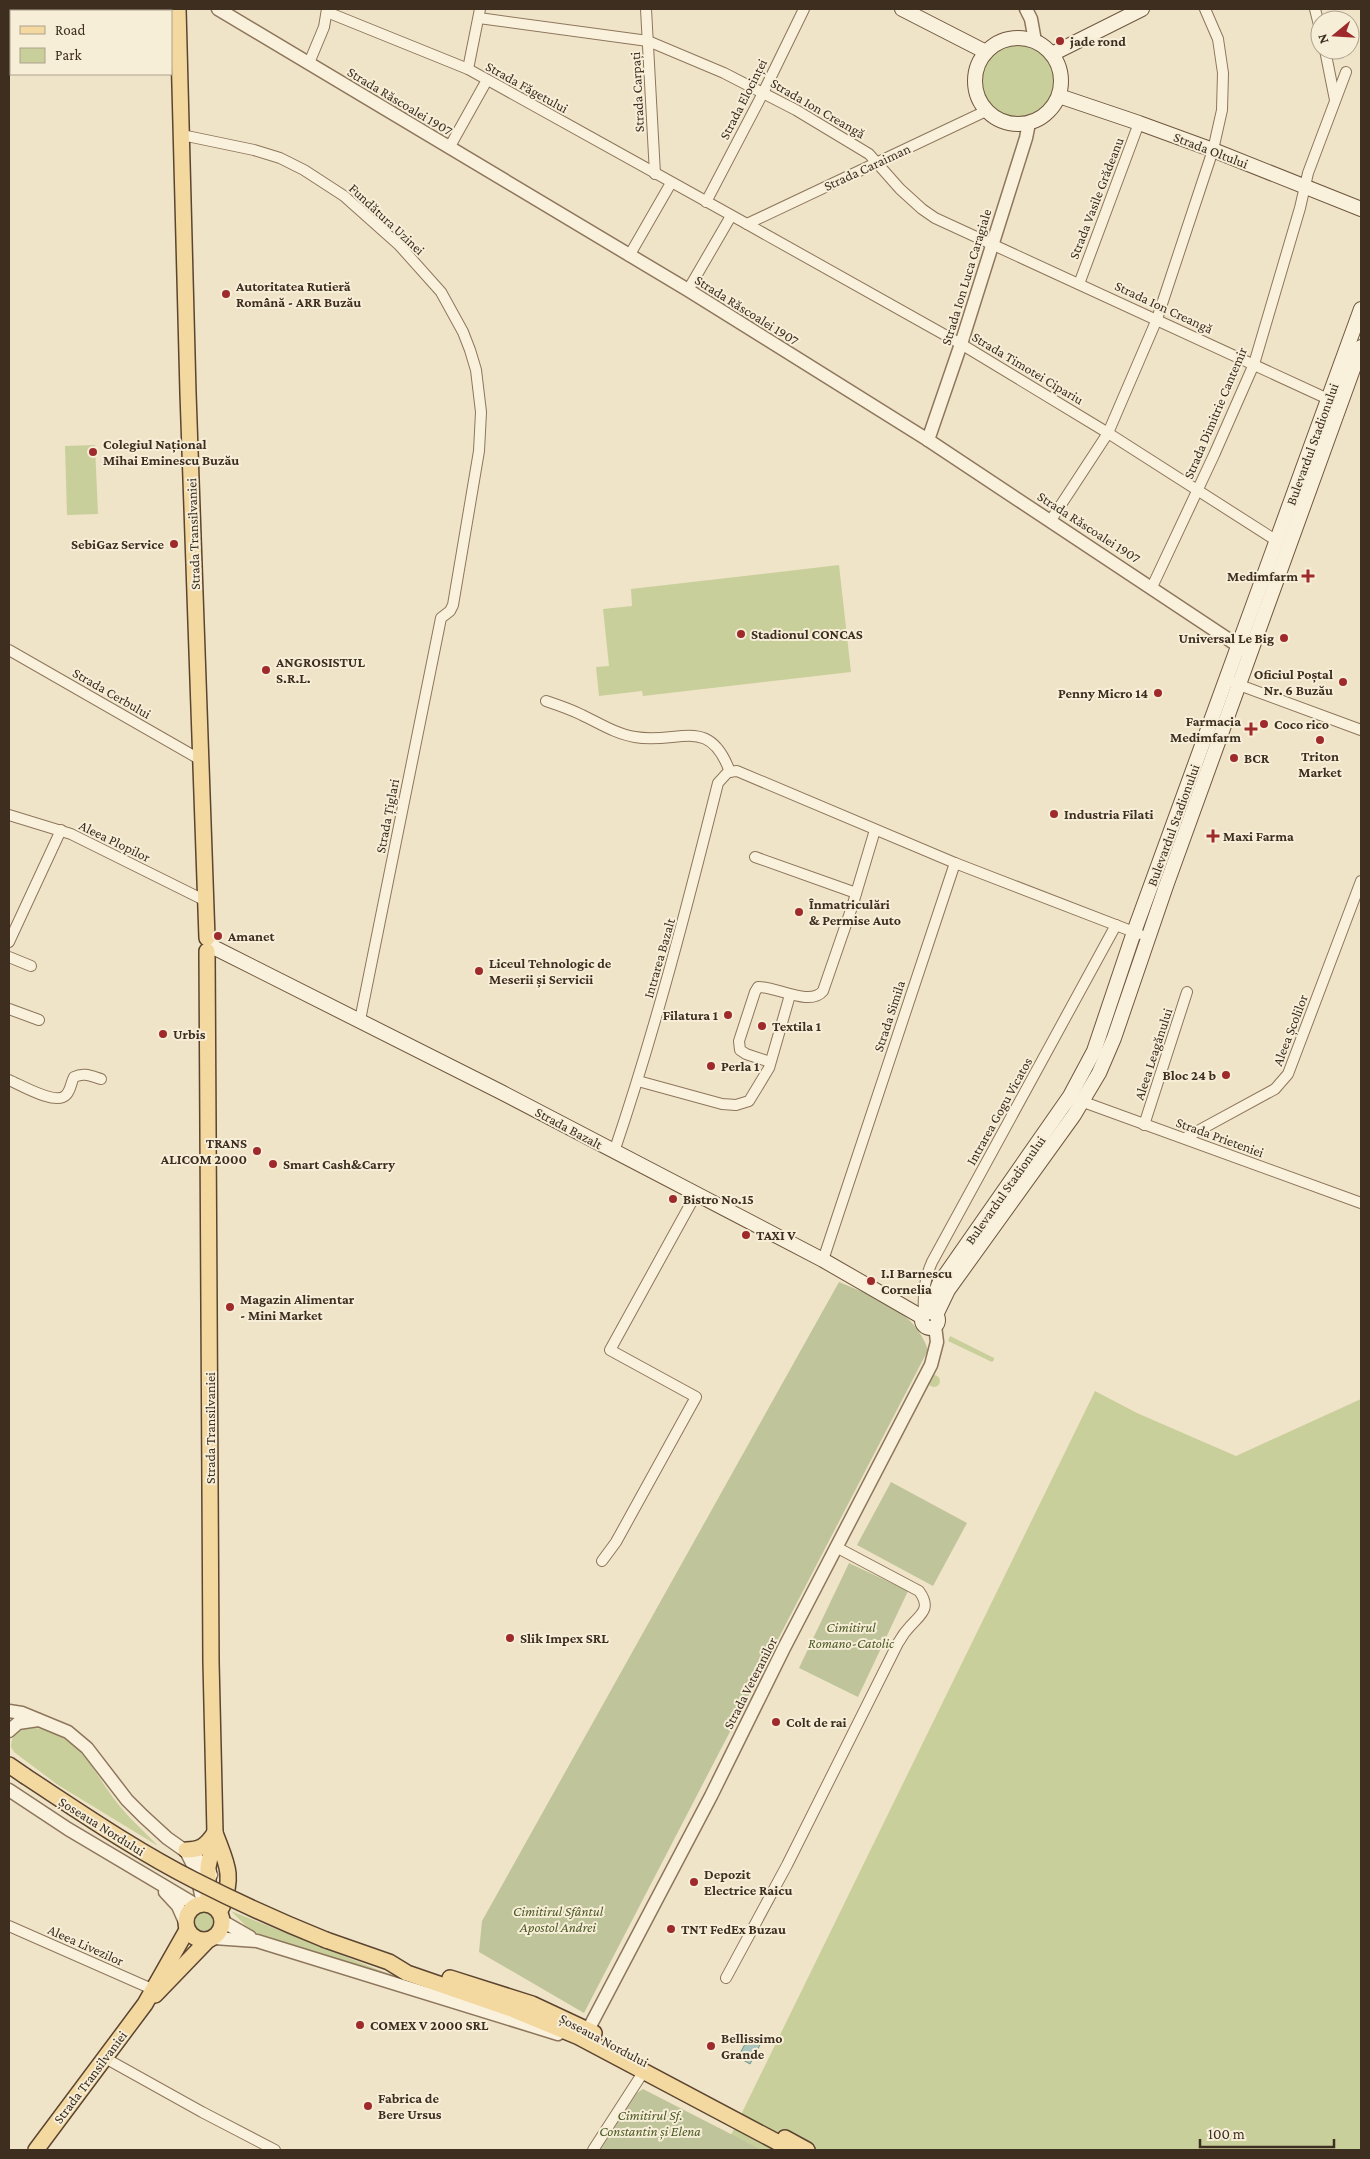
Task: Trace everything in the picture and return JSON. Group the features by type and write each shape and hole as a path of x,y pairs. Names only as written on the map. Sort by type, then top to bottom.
{"main road":[{"name":"Strada Transilvaniei","path":"178,9 188,393 209,945 211,1653 215,1833 208,1867 211,1909"},
{"path":"902,9 986,52"},
{"path":"1052,54 1142,9"},
{"path":"1020,38 1036,41 1052,54 1061,75 1059,96 1044,116 1029,123 1010,124 992,117 986,111 977,94 975,82 976,70 986,52 1005,40 1020,38"},
{"name":"Strada Oltului","path":"1059,96 1140,122 1361,210"},
{"name":"Bulevardul Stadionului","path":"1244,649 1277,541 1361,309"},
{"name":"Bulevardul Stadionului","path":"929,1319 1076,1099 1134,932 1361,346"},
{"name":"Bulevardul Stadionului","path":"1076,1099 1091,1089 1106,1057 1148,938 1232,682"},
{"name":"Strada Bazalt","path":"209,945 360,1020 696,1194 823,1260 929,1319"},
{"name":"Șoseaua Nordului","path":"9,1765 112,1833 193,1880 267,1916 326,1940 389,1962 409,1964 532,2004 589,2036 807,2150"},
{"path":"186,1850 202,1848 215,1833"},
{"path":"211,1909 222,1927 211,1939 194,1938 186,1926 187,1914 211,1909 230,1880 215,1833"},
{"name":"Strada Transilvaniei","path":"145,2004 186,1926"},
{"name":"Strada Transilvaniei","path":"36,2150 145,2004 211,1939"},
{"name":"Șoseaua Nordului","path":"589,2036 644,2071 792,2150"}],"street":[{"name":"Strada Răscoalei 1907","path":"218,9 688,290 928,440 1244,649"},
{"name":"Strada Carpați","path":"646,9 655,174"},
{"name":"Strada Elocinței","path":"706,202 804,9"},
{"path":"1026,9 1036,41"},
{"path":"1051,520 1108,433 1157,319 1213,150 1222,110 1223,73 1218,39 1205,9"},
{"path":"309,63 317,46 327,11"},
{"name":"Strada Făgetului","path":"327,11 468,69 706,202"},
{"path":"468,69 479,14"},
{"name":"Strada Ion Creangă","path":"479,14 648,41 724,73 763,93 869,154 900,189 922,209 961,231 1157,319 1328,399"},
{"path":"1327,60 1335,102"},
{"name":"Strada Dimitrie Cantemir","path":"1152,587 1254,364 1300,208 1308,172 1346,72"},
{"path":"449,148 487,80"},
{"name":"Strada Caraiman","path":"747,224 986,111"},
{"name":"Strada Vasile Grădeanu","path":"1079,284 1140,122"},
{"name":"Strada Ion Luca Caragiale","path":"928,440 961,344 1026,138 1029,123"},
{"name":"Fundătura Uzinei","path":"182,135 254,150 280,158 304,170 344,196 399,245 441,292 462,332 476,370 481,412 479,451 453,605 450,611 441,618"},
{"path":"629,256 671,183"},
{"name":"Strada Timotei Cipariu","path":"706,202 961,344 1108,433 1277,541"},
{"path":"688,290 731,216"},
{"name":"Strada Țiglari","path":"360,1020 441,618"},
{"name":"Strada Cerbului","path":"9,650 202,760"},
{"path":"1232,682 1361,730"},
{"path":"546,701 580,714 609,729 634,737 700,736 717,745 729,772 737,771 955,863 1148,938"},
{"name":"Intrarea Bazalt","path":"614,1152 638,1081 689,901 718,783 729,772"},
{"name":"Aleea Plopilor","path":"9,815 61,830 206,901"},
{"path":"9,942 61,830"},
{"path":"770,1062 740,1050 739,1041 758,987 815,997 823,991 875,830"},
{"path":"754,857 856,893"},
{"name":"Strada Simila","path":"823,1260 955,863"},
{"name":"Aleea Școlilor","path":"1185,1138 1274,1089 1288,1074 1361,880"},
{"name":"Intrarea Gogu Vicatos","path":"929,1319 922,1290 925,1277 932,1262 1116,926"},
{"path":"9,957 31,966"},
{"name":"Aleea Leagănului","path":"1144,1124 1187,992"},
{"path":"638,1081 722,1104 736,1105 749,1101 765,1076 790,994"},
{"path":"9,1010 38,1020"},
{"path":"9,1080 54,1099 65,1096 69,1092 74,1077 86,1074 101,1079"},
{"name":"Strada Prieteniei","path":"1076,1099 1361,1203"},
{"path":"602,1561 616,1542 696,1397 610,1350 696,1194"},
{"name":"Strada Veteranilor","path":"589,2036 836,1547 931,1365 936,1349 929,1319"},
{"path":"726,1978 787,1865 898,1643 906,1630 926,1608 925,1599 919,1591 836,1547"},
{"name":"Șoseaua Nordului","path":"9,1711 42,1720 62,1729 77,1739 143,1816 167,1838 208,1867"},
{"path":"9,1731 18,1723 42,1720"},
{"name":"Șoseaua Nordului","path":"9,1790 68,1829 155,1881 211,1909 257,1941"},
{"path":"186,1850 211,1909"},
{"path":"155,1881 178,1906 186,1926"},
{"name":"Aleea Livezilor","path":"9,1926 152,1989"},
{"name":"Șoseaua Nordului","path":"211,1939 257,1941 543,2030 589,2036"},
{"path":"105,2058 275,2150"},
{"path":"593,2150 644,2071"}],"green space":[{"path":"1018,38 1034,41 1042,45 1054,57 1058,65 1061,81 1058,97 1054,105 1042,117 1034,121 1018,124 1002,121 994,117 982,105 978,97 975,81 978,65 982,57 994,45 1002,41"},
{"path":"95,445 98,514 67,515 65,446"},
{"name":"Stadionul CONCAS","path":"839,565 851,672 643,696 642,691 599,696 596,667 609,666 603,609 632,606 631,589"},
{"name":"Cimitirul Sfântul Apostol Andrei","path":"839,1282 866,1293 903,1315 922,1336 928,1350 584,2013 479,1952 482,1921"},
{"path":"950,1336 994,1358 994,1360 992,1362 948,1341"},
{"path":"932,1375 936,1375 940,1381 936,1387 932,1387 928,1383 928,1379"},
{"path":"1095,1391 1137,1413 1236,1456 1361,1399 1361,2150 762,2150 731,2135"},
{"path":"891,1482 967,1523 933,1586 857,1545"},
{"name":"Cimitirul Romano-Catolic","path":"849,1563 908,1591 858,1697 799,1668"},
{"path":"32,1727 64,1738 75,1746 84,1755 127,1815 158,1846 58,1785 14,1752 11,1747 14,1735 19,1730"},
{"path":"231,1911 404,1980 259,1934 246,1926"},
{"path":"200,1912 208,1912 214,1918 214,1926 208,1932 200,1932 194,1926 194,1918"},
{"name":"Cimitirul Sf. Constantin și Elena","path":"643,2089 762,2150 600,2150 637,2093"}],"water":[{"path":"750,2035 762,2041 750,2064 738,2057"}],"place":[{"name":"jade rond","path":"1060,41"},
{"name":"Autoritatea Rutieră Română - ARR Buzău","path":"226,294"},
{"name":"Colegiul Național Mihai Eminescu Buzău","path":"93,452"},
{"name":"SebiGaz Service","path":"174,544"},
{"name":"Medimfarm","path":"1308,576"},
{"name":"Stadionul CONCAS","path":"741,634"},
{"name":"Universal Le Big","path":"1284,638"},
{"name":"ANGROSISTUL S.R.L.","path":"266,670"},
{"name":"Oficiul Poștal Nr. 6 Buzău","path":"1343,682"},
{"name":"Penny Micro 14","path":"1158,693"},
{"name":"Coco rico","path":"1264,724"},
{"name":"Farmacia Medimfarm","path":"1251,729"},
{"name":"Triton Market","path":"1320,740"},
{"name":"BCR","path":"1234,758"},
{"name":"Industria Filati","path":"1054,814"},
{"name":"Maxi Farma","path":"1213,836"},
{"name":"Înmatriculări & Permise Auto","path":"799,912"},
{"name":"Amanet","path":"218,936"},
{"name":"Liceul Tehnologic de Meserii și Servicii","path":"479,971"},
{"name":"Filatura 1","path":"728,1015"},
{"name":"Textila 1","path":"762,1026"},
{"name":"Urbis","path":"163,1034"},
{"name":"Perla 1","path":"711,1066"},
{"name":"Bloc 24 b","path":"1226,1075"},
{"name":"TRANS ALICOM 2000","path":"257,1151"},
{"name":"Smart Cash&Carry","path":"273,1164"},
{"name":"Bistro No.15","path":"673,1199"},
{"name":"TAXI V","path":"746,1235"},
{"name":"I.I Barnescu Cornelia","path":"871,1281"},
{"name":"Magazin Alimentar - Mini Market","path":"230,1307"},
{"name":"Slik Impex SRL","path":"510,1638"},
{"name":"Colt de rai","path":"776,1722"},
{"name":"Depozit Electrice Raicu","path":"694,1882"},
{"name":"TNT FedEx Buzau","path":"671,1929"},
{"name":"COMEX V 2000 SRL","path":"360,2025"},
{"name":"Bellissimo Grande","path":"711,2046"},
{"name":"Fabrica de Bere Ursus","path":"368,2106"}]}
